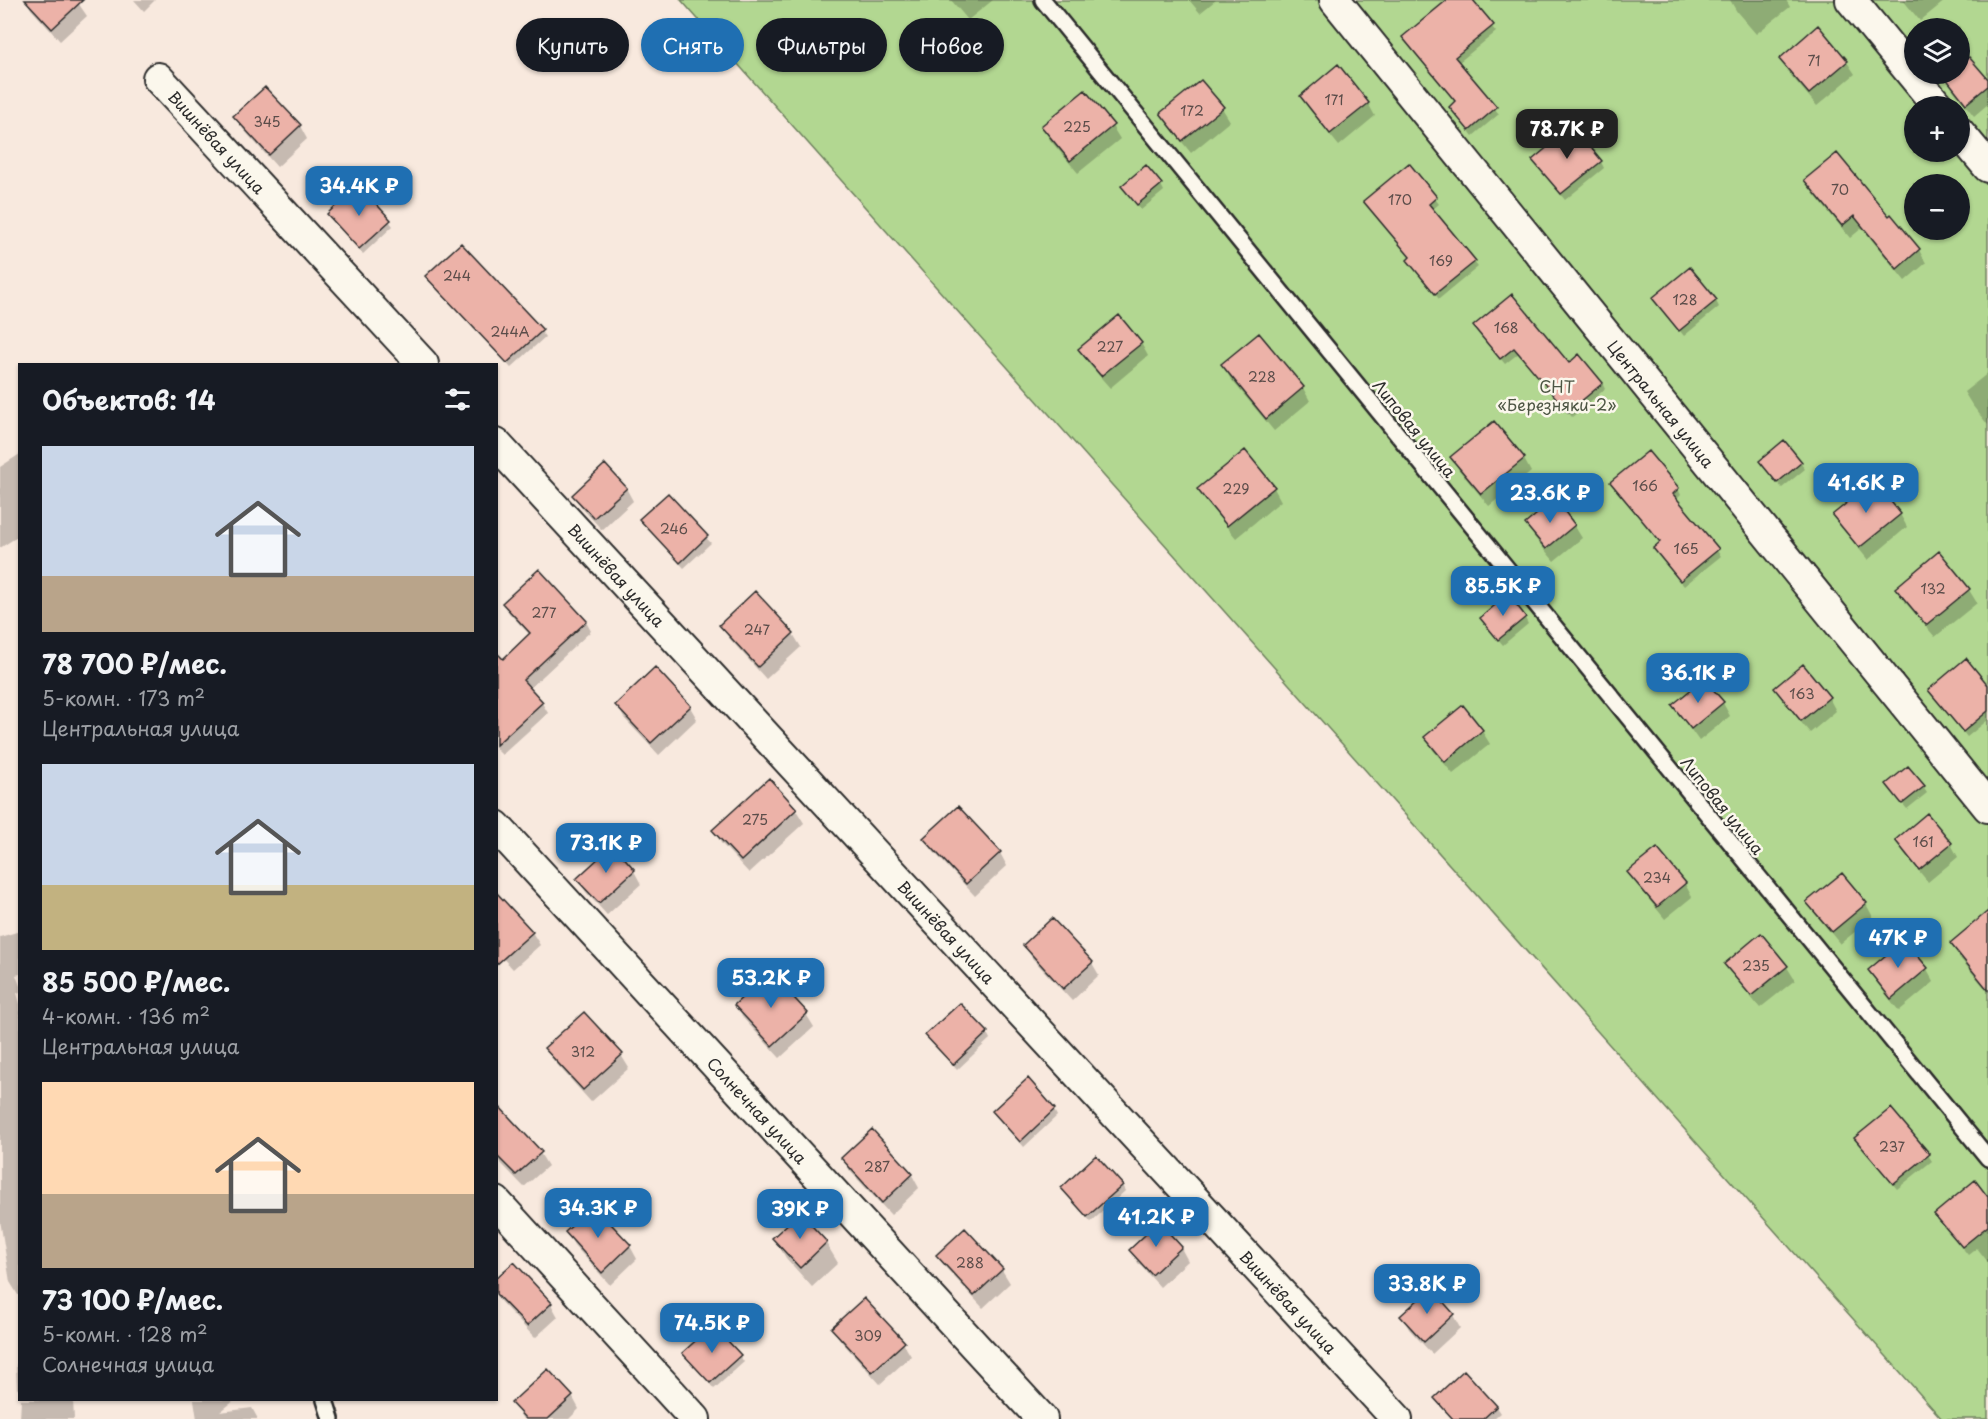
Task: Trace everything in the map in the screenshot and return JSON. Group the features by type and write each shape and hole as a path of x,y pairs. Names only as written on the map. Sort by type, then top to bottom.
{"street":[{"name":"Центральная улица","path":"1335,0 1988,807"},
{"path":"1851,0 1930,96"},
{"name":"Вишнёвая улица","path":"158,78 422,363"},
{"path":"1970,145 1988,167"},
{"name":"Вишнёвая улица","path":"498,446 1397,1419"},
{"name":"Солнечная улица","path":"498,828 1042,1419"},
{"path":"498,1204 694,1419"}],"lane":[{"name":"Липовая улица","path":"1043,0 1988,1158"},
{"path":"325,1401 331,1419"}],"green space":[{"name":"СНТ «Березняки-2»","path":"681,0 1988,0 1988,1419 1942,1419 744,71 744,18 697,18"}],"building":[{"path":"25,0 83,0 52,29"},
{"path":"1447,0 1473,0 1494,25 1455,57 1497,107 1469,131 1449,107 1455,101 1402,37"},
{"path":"1818,25 1848,61 1809,94 1779,59"},
{"path":"1970,58 1988,79 1988,86 1970,101 1970,96 1960,96 1950,84 1970,84"},
{"path":"1338,64 1369,103 1330,134 1300,96"},
{"path":"1201,80 1224,107 1182,141 1160,113"},
{"path":"265,87 301,125 269,155 233,116"},
{"path":"1085,90 1114,125 1070,161 1041,126"},
{"path":"1573,126 1602,161 1561,194 1532,160"},
{"path":"1837,153 1889,216 1891,214 1904,230 1904,240 1913,240 1920,249 1897,269 1854,216 1842,226 1804,180"},
{"path":"1409,163 1437,197 1429,204 1476,261 1435,294 1407,260 1410,257 1363,201"},
{"path":"1146,165 1162,184 1137,205 1121,186"},
{"path":"358,184 391,220 359,249 327,214"},
{"path":"461,243 543,330 507,363 425,276"},
{"path":"1690,267 1717,300 1679,331 1652,298"},
{"path":"1512,294 1569,363 1579,354 1603,383 1568,412 1514,348 1500,359 1473,326"},
{"path":"1119,315 1142,343 1101,376 1078,349"},
{"path":"1259,333 1304,387 1266,419 1221,364"},
{"path":"1494,421 1525,458 1481,494 1450,457"},
{"path":"1784,440 1802,462 1777,483 1759,461"},
{"path":"1245,450 1275,487 1227,526 1197,489"},
{"path":"1648,451 1679,488 1673,494 1719,549 1680,581 1653,548 1660,542 1610,482"},
{"path":"605,464 627,488 594,518 572,495"},
{"path":"1874,481 1901,514 1859,548 1832,515"},
{"path":"668,493 708,536 680,563 639,519"},
{"path":"1555,499 1575,525 1546,549 1525,524"},
{"path":"1939,551 1970,589 1926,625 1895,588"},
{"path":"539,569 587,621 523,680 543,702 498,743 498,654 503,659 530,633 502,603"},
{"path":"755,591 794,633 758,667 719,625"},
{"path":"1508,594 1526,617 1498,640 1480,618"},
{"path":"1966,658 1988,685 1988,711 1963,732 1928,690"},
{"path":"1803,664 1830,697 1801,721 1774,688"},
{"path":"655,667 691,706 651,743 615,705"},
{"path":"1704,679 1724,702 1691,729 1672,705"},
{"path":"1463,705 1483,730 1445,762 1424,737"},
{"path":"1908,766 1925,786 1902,804 1886,784"},
{"path":"769,778 797,809 741,861 712,830"},
{"path":"958,806 1001,852 966,884 923,838"},
{"path":"1927,813 1952,843 1919,870 1895,840"},
{"path":"613,845 635,870 599,903 576,879"},
{"path":"1657,848 1686,883 1657,907 1627,872"},
{"path":"1842,873 1867,903 1832,932 1806,902"},
{"path":"498,894 533,932 498,963"},
{"path":"1988,911 1988,990 1950,943"},
{"path":"1052,918 1093,962 1063,989 1023,945"},
{"path":"1761,933 1788,966 1751,996 1724,964"},
{"path":"1904,940 1928,968 1891,999 1868,970"},
{"path":"770,972 808,1013 772,1046 734,1005"},
{"path":"960,1003 988,1032 953,1065 925,1035"},
{"path":"584,1012 623,1054 583,1090 544,1048"},
{"path":"1028,1078 1055,1109 1020,1142 992,1111"},
{"path":"498,1105 542,1152 516,1175 498,1157"},
{"path":"1891,1108 1930,1154 1893,1184 1854,1138"},
{"path":"872,1129 913,1174 882,1203 841,1158"},
{"path":"1096,1155 1123,1185 1087,1217 1061,1188"},
{"path":"1975,1180 1988,1197 1988,1226 1962,1247 1934,1214"},
{"path":"594,1206 631,1245 602,1273 565,1232"},
{"path":"800,1213 827,1242 800,1268 772,1238"},
{"path":"1159,1222 1182,1247 1152,1275 1129,1250"},
{"path":"965,1228 1003,1269 974,1296 936,1255"},
{"path":"514,1262 552,1303 527,1326 498,1296 498,1276"},
{"path":"1431,1288 1454,1314 1424,1342 1400,1316"},
{"path":"864,1298 905,1342 872,1372 831,1328"},
{"path":"713,1325 741,1355 710,1383 682,1353"},
{"path":"548,1369 573,1396 548,1419 526,1419 511,1403"},
{"path":"1464,1370 1497,1406 1483,1419 1453,1419 1434,1398"}]}
